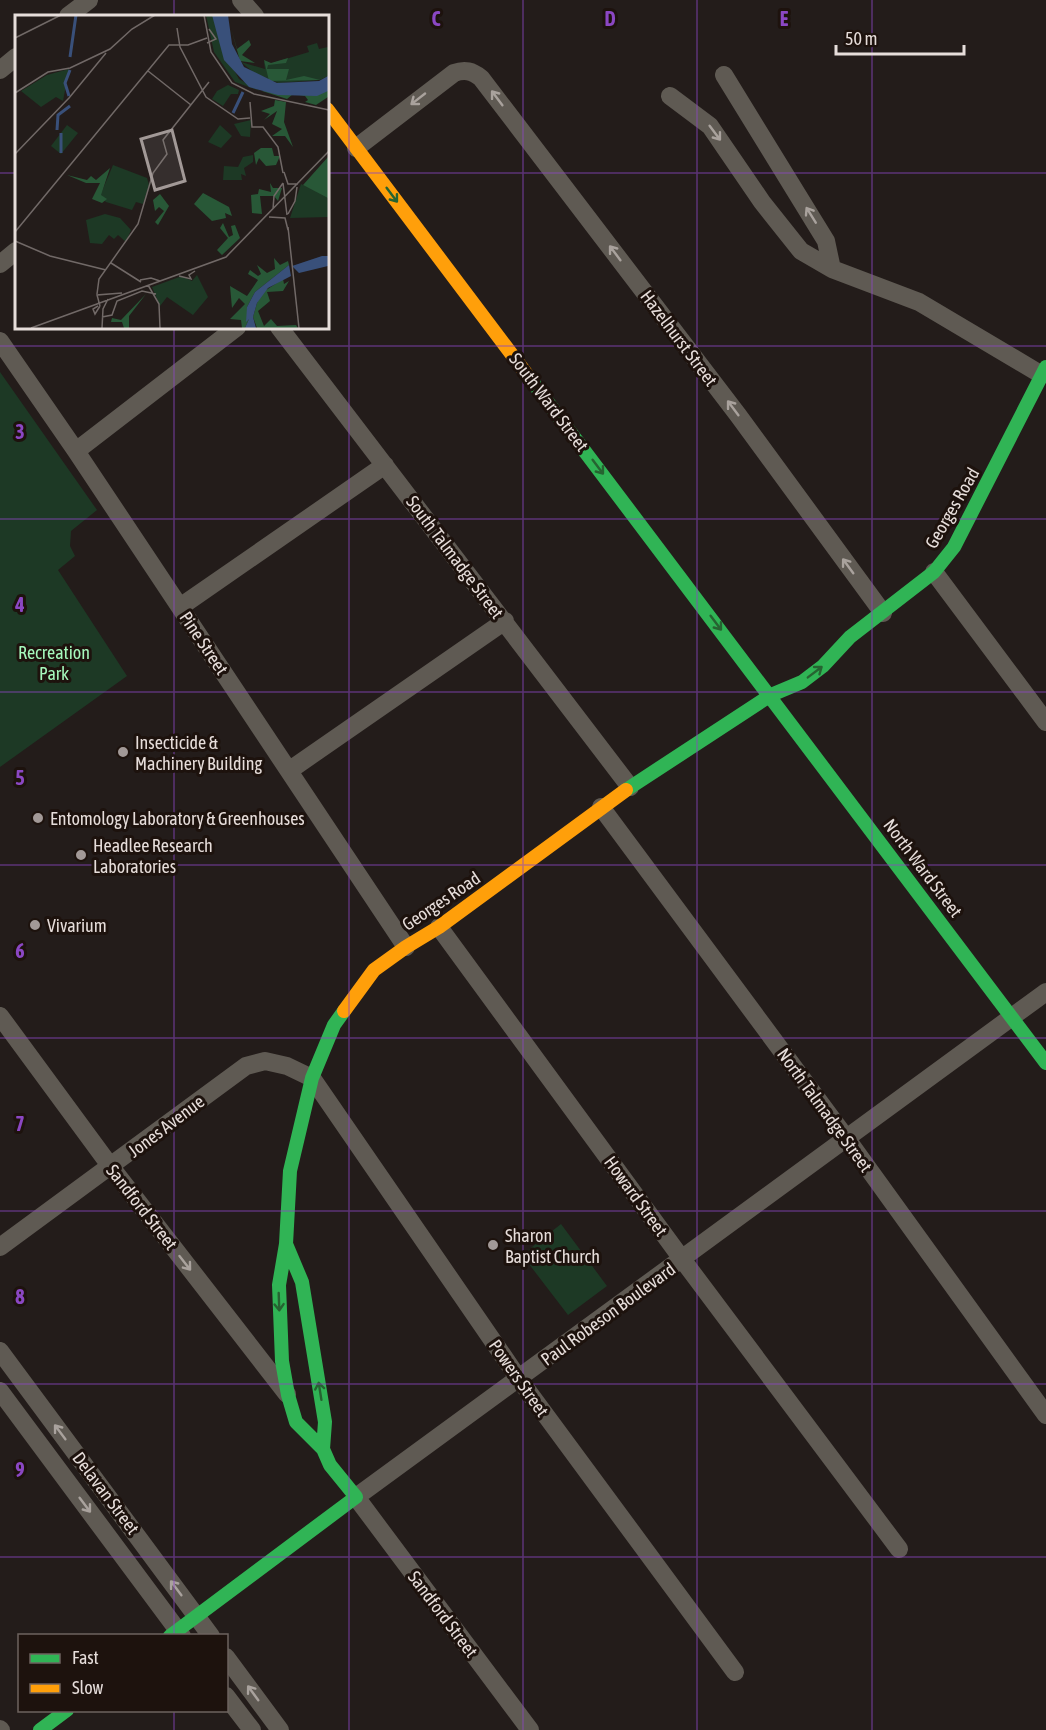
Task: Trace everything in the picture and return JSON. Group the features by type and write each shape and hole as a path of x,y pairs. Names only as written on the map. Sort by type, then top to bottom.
{"street":[{"path":"69,15 89,0"},
{"path":"241,0 254,15"},
{"path":"0,70 15,58"},
{"name":"Hazelhurst Street","path":"356,148 446,78 461,70 474,73 490,89 738,415 883,613"},
{"path":"724,75 826,241 832,269"},
{"path":"670,96 710,126 762,202 801,251 832,269 918,302 1044,371"},
{"name":"South Ward Street","path":"328,110 771,695"},
{"path":"0,264 15,252"},
{"path":"76,451 236,328"},
{"name":"South Talmadge Street","path":"280,328 630,787"},
{"name":"Pine Street","path":"0,341 76,451 406,946"},
{"name":"Georges Road","path":"815,654 850,637 934,572 954,547 1044,371"},
{"path":"180,606 385,465"},
{"path":"934,572 1046,722"},
{"path":"290,770 505,621"},
{"name":"Georges Road","path":"323,1449 296,1422 288,1395 282,1361 279,1285 286,1244 290,1171 312,1078 334,1025 374,970 406,946 439,927 630,787 771,695 802,682 823,666 850,637"},
{"name":"Georges Road","path":"771,695 792,670"},
{"name":"North Ward Street","path":"771,695 1046,1063"},
{"name":"North Talmadge Street","path":"602,807 847,1139 1046,1415"},
{"name":"Howard Street","path":"439,927 899,1550"},
{"name":"Paul Robeson Boulevard","path":"177,1633 356,1497 1046,992"},
{"name":"Sandford Street","path":"0,1016 111,1167 288,1395"},
{"name":"Jones Avenue","path":"0,1247 246,1066 265,1061 287,1066 312,1078"},
{"name":"Powers Street","path":"312,1078 519,1379 735,1672"},
{"name":"Georges Road","path":"286,1244 302,1282 325,1422 323,1449"},
{"name":"Delavan Street","path":"0,1351 210,1634"},
{"name":"Delavan Street","path":"0,1391 177,1633"},
{"path":"323,1449 330,1465 356,1497"},
{"name":"Sandford Street","path":"356,1497 530,1730"},
{"path":"228,1660 280,1730"},
{"path":"228,1699 252,1730"},
{"path":"40,1730 64,1712"}],"green space":[{"name":"Recreation Park","path":"0,372 97,510 71,531 70,546 75,556 58,570 127,676 0,767"},
{"path":"561,1224 607,1286 568,1315 522,1255"}],"traffic: fast":[{"path":"626,790 771,695 802,682 823,666 850,637 934,572 954,547 1046,367"},
{"path":"531,380 1046,1063"},
{"path":"323,1449 296,1422 288,1395 282,1361 279,1285 286,1244 290,1171 312,1078 334,1025 344,1011"},
{"path":"173,1634 356,1497 330,1465 323,1449 325,1422 302,1282 286,1244"},
{"path":"40,1730 64,1712"}],"traffic: slow":[{"path":"328,110 531,380"},
{"path":"344,1011 374,970 439,927 626,790"}],"place":[{"name":"Insecticide & Machinery Building","path":"123,752"},
{"name":"Entomology Laboratory & Greenhouses","path":"38,818"},
{"name":"Headlee Research Laboratories","path":"81,855"},
{"name":"Vivarium","path":"35,925"},
{"name":"Sharon Baptist Church","path":"493,1245"}]}
